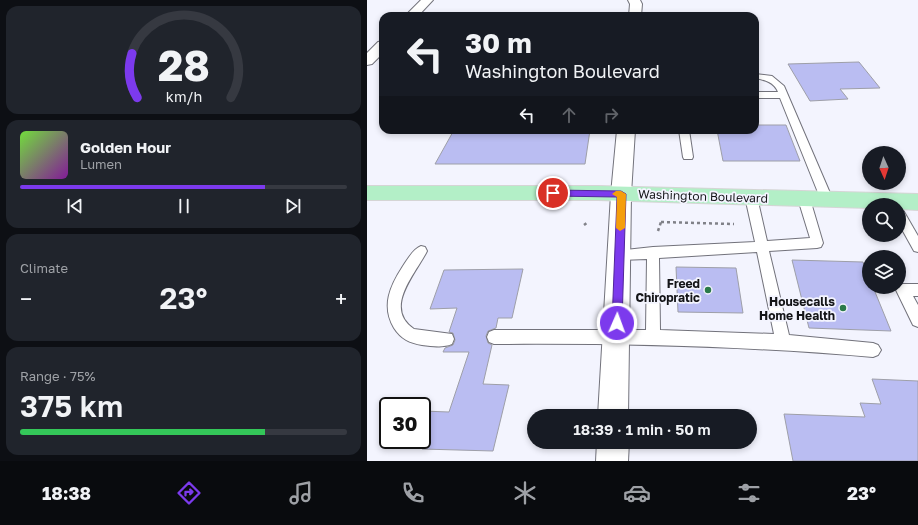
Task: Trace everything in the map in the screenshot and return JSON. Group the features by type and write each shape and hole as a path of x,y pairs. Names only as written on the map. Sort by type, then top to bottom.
{"main road":[{"name":"Washington Boulevard","path":"367,193 621,194 751,197 862,203"},
{"name":"Washington Boulevard","path":"906,204 918,202"}],"street":[{"path":"415,12 427,0"},
{"path":"634,0 636,4 635,12"},
{"path":"367,61 379,49"},
{"path":"613,409 621,194 626,134"},
{"path":"612,461 613,449"}],"lane":[{"path":"759,77 769,78 780,86 827,200"},
{"path":"759,94 784,95"},
{"path":"685,134 688,157"},
{"path":"751,197 783,342"},
{"path":"619,255 817,243 804,199"},
{"path":"906,225 918,247"},
{"path":"421,251 403,277 394,301 396,320 407,334 429,338 447,339"},
{"path":"653,252 653,338"},
{"path":"918,290 903,290 918,320"},
{"path":"494,337 616,336 783,342 873,350"}],"path":[{"path":"584,225 588,222"},
{"path":"661,222 757,224"}],"building":[{"path":"859,62 880,88 840,89 848,99 810,101 788,64"},
{"path":"759,125 786,125 800,161 723,161 718,134 759,134"},
{"path":"452,134 589,134 585,164 435,164"},
{"name":"Housecalls Home Health","path":"792,260 862,262 862,294 876,294 891,331 809,328"},
{"name":"Freed Chiropratic","path":"676,267 736,268 743,313 678,312"},
{"path":"523,269 512,318 498,318 496,328 488,331 486,336 488,343 492,345 483,384 509,385 493,451 422,449 431,449 431,411 449,412 469,352 443,352 445,348 453,345 455,340 453,333 449,332 457,308 430,309 444,270"},
{"path":"872,379 918,381 918,461 793,461 784,414 865,417 860,403 881,404"}],"slow traffic":[{"path":"616,194 621,194 620,228"}],"place":[{"name":"Freed Chiropratic","path":"708,290"},
{"name":"Housecalls Home Health","path":"843,308"}],"route":[{"path":"553,193 621,194 617,323"}]}
